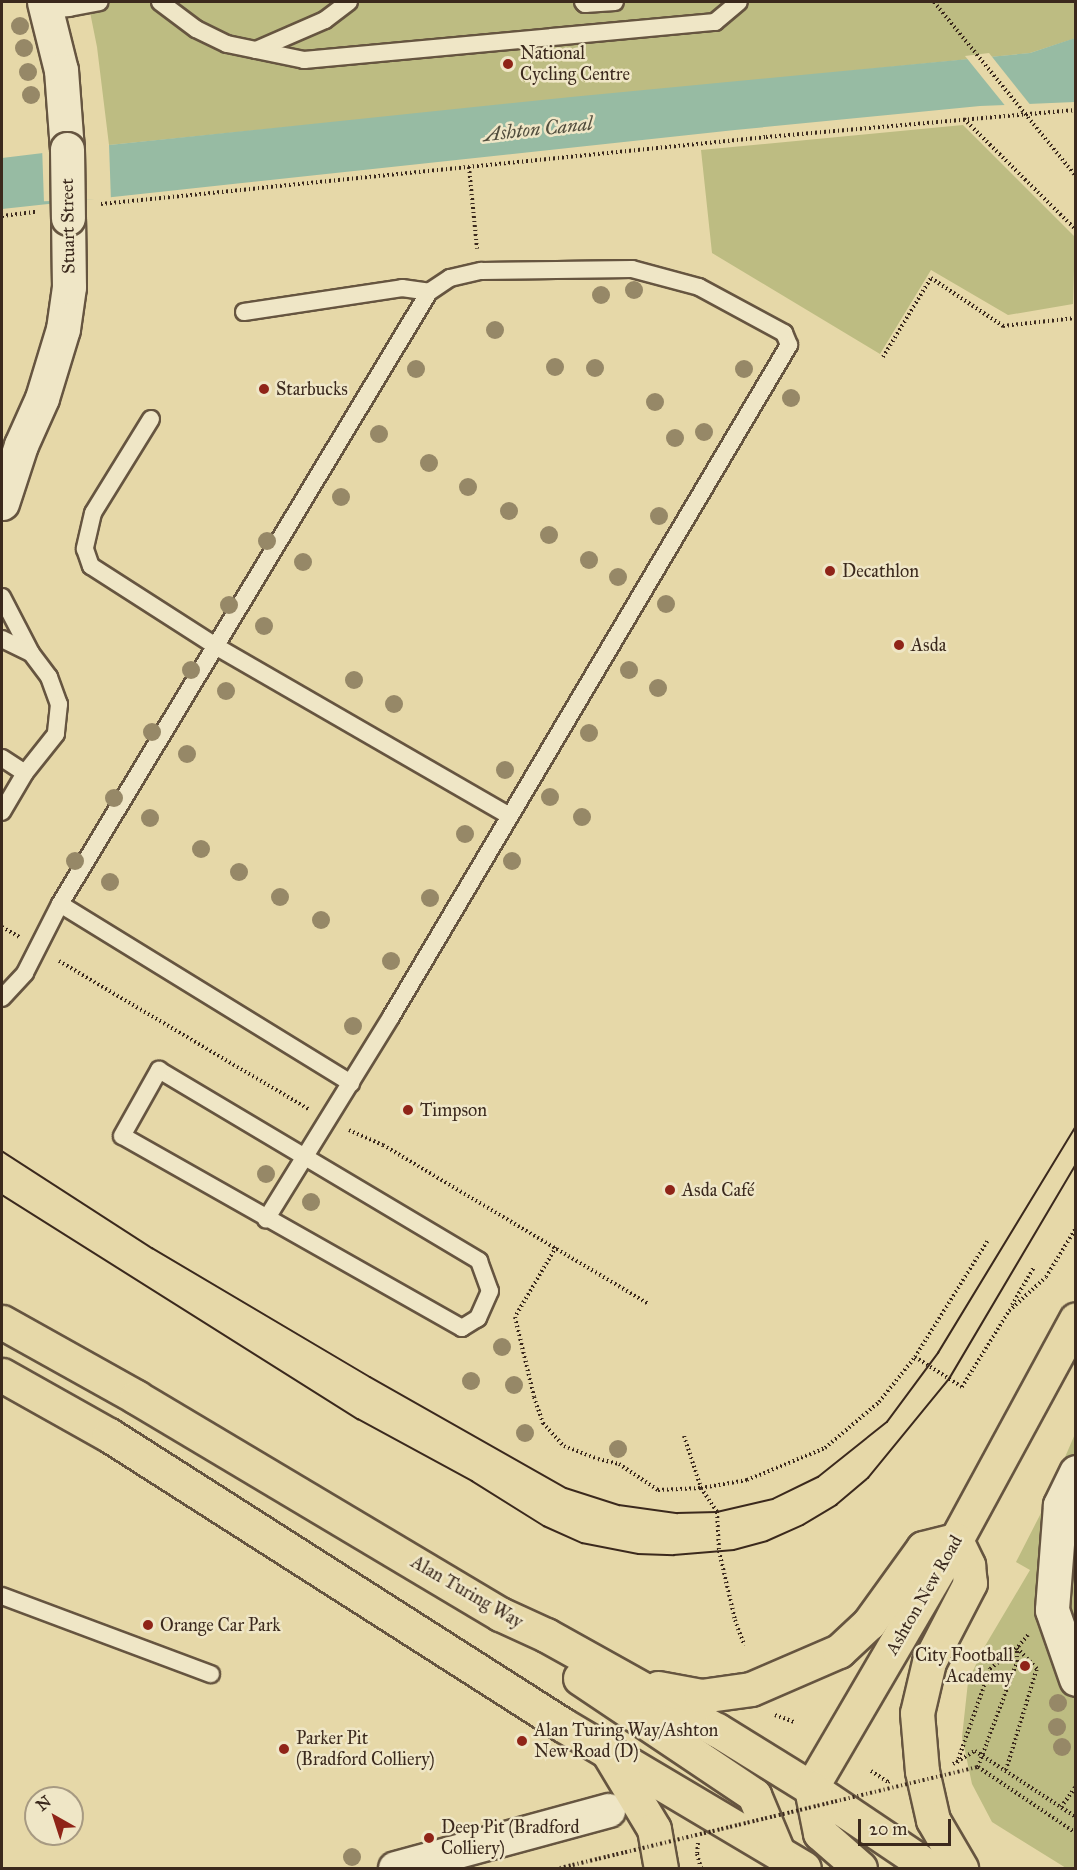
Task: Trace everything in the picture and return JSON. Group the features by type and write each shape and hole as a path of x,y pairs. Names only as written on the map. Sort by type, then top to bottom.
{"main road":[{"name":"Ashton New Road","path":"784,1863 811,1788 956,1540 1076,1319"},
{"name":"Alan Turing Way","path":"2,1322 136,1397 500,1614 546,1635 626,1682 717,1730 811,1788 930,1869"},
{"path":"2,1375 109,1435 784,1863"},
{"path":"626,1682 701,1696 761,1686 839,1651 869,1623 923,1548 956,1540 968,1565 970,1583 929,1662 917,1713 922,1771 933,1820 961,1869"},
{"path":"500,1614 551,1659 753,1795 784,1863"},
{"path":"607,1751 654,1829 661,1869"},
{"path":"811,1788 820,1833 860,1869"}],"street":[{"name":"Stuart Street","path":"2,503 11,453 42,398 63,329 69,287 67,149 61,69 45,6"},
{"path":"1076,1472 1060,1505 1052,1610 1076,1679"},
{"path":"395,1869 608,1810"}],"lane":[{"path":"45,6 69,8 99,2"},
{"path":"160,2 196,29 227,44 304,60 715,22 739,2"},
{"path":"255,51 326,20 349,2"},
{"path":"583,2 585,4 615,2"},
{"path":"2,998 25,973 60,904 429,292 450,278 481,272 632,269 699,287 784,333 789,345 351,1083 266,1220"},
{"path":"244,312 402,288 429,292"},
{"path":"151,419 93,513 85,549 91,566 217,647 510,816"},
{"path":"2,597 31,653 49,677 59,704 56,734 25,773 2,812"},
{"path":"2,639 31,653"},
{"path":"2,758 25,773"},
{"path":"60,904 351,1083"},
{"path":"159,1070 303,1157 479,1261 490,1290 478,1318 462,1328 266,1220 122,1136 159,1070"},
{"path":"2,1596 211,1674"}],"path":[{"path":"934,2 1076,176"},
{"path":"2,216 69,211 469,167 1076,110"},
{"path":"964,119 1076,230"},
{"path":"469,167 475,241 481,272"},
{"path":"883,357 931,278 1003,326 1076,318"},
{"path":"2,927 327,1120 383,1145 649,1304"},
{"path":"1009,1311 1046,1277 1076,1228"},
{"path":"556,1247 515,1317 534,1397 543,1423 564,1446 582,1454 620,1464 658,1490 701,1488 747,1480 825,1448 879,1402 915,1358 988,1240"},
{"path":"915,1358 962,1387 1034,1267"},
{"path":"684,1436 701,1488 717,1512 719,1551 735,1620 744,1645"},
{"path":"978,1767 1017,1662 1017,1648 990,1669 956,1763 975,1751 1006,1770 1076,1816"},
{"path":"1006,1770 1037,1668"},
{"path":"771,1714 794,1722"},
{"path":"560,1869 978,1767 1076,1833"},
{"path":"1061,1807 1076,1786"},
{"path":"700,1828 697,1854 701,1869"}],"shaded area":[{"name":"National Cycling Centre","path":"88,2 1075,2 1076,38 1030,53 109,145 97,47"},
{"path":"963,125 1075,237 1073,304 1008,315 931,270 880,354 712,253 701,150"},
{"name":"City Football Academy","path":"1075,1434 1075,1868 1066,1868 992,1822 972,1784 962,1737 968,1682 982,1651 1030,1570 1016,1562 1040,1515"}],"water":[{"name":"Ashton Canal","path":"1075,38 1075,102 980,106 735,130 2,209 2,158 571,97 1030,53"}],"pier":[{"path":"989,53 1032,107 1007,108 965,56"},
{"path":"109,144 111,199 44,201 42,146"}],"tram line":[{"path":"2,1151 152,1248 370,1377 566,1488 619,1505 677,1513 717,1512 773,1499 818,1477 887,1422 938,1353 1076,1126"},
{"path":"2,1195 358,1419 472,1481 544,1526 582,1543 638,1554 674,1555 734,1550 767,1541 803,1525 836,1505 868,1478 949,1379 1076,1164"}],"place":[{"name":"National Cycling Centre","path":"508,64"},
{"name":"Starbucks","path":"264,389"},
{"name":"Decathlon","path":"830,571"},
{"name":"Asda","path":"899,645"},
{"name":"Timpson","path":"408,1110"},
{"name":"Asda Café","path":"670,1190"},
{"name":"Orange Car Park","path":"148,1625"},
{"name":"City Football Academy","path":"1025,1666"},
{"name":"Alan Turing Way/Ashton New Road (D)","path":"522,1741"},
{"name":"Parker Pit (Bradford Colliery)","path":"284,1749"},
{"name":"Deep Pit (Bradford Colliery)","path":"429,1838"}]}
